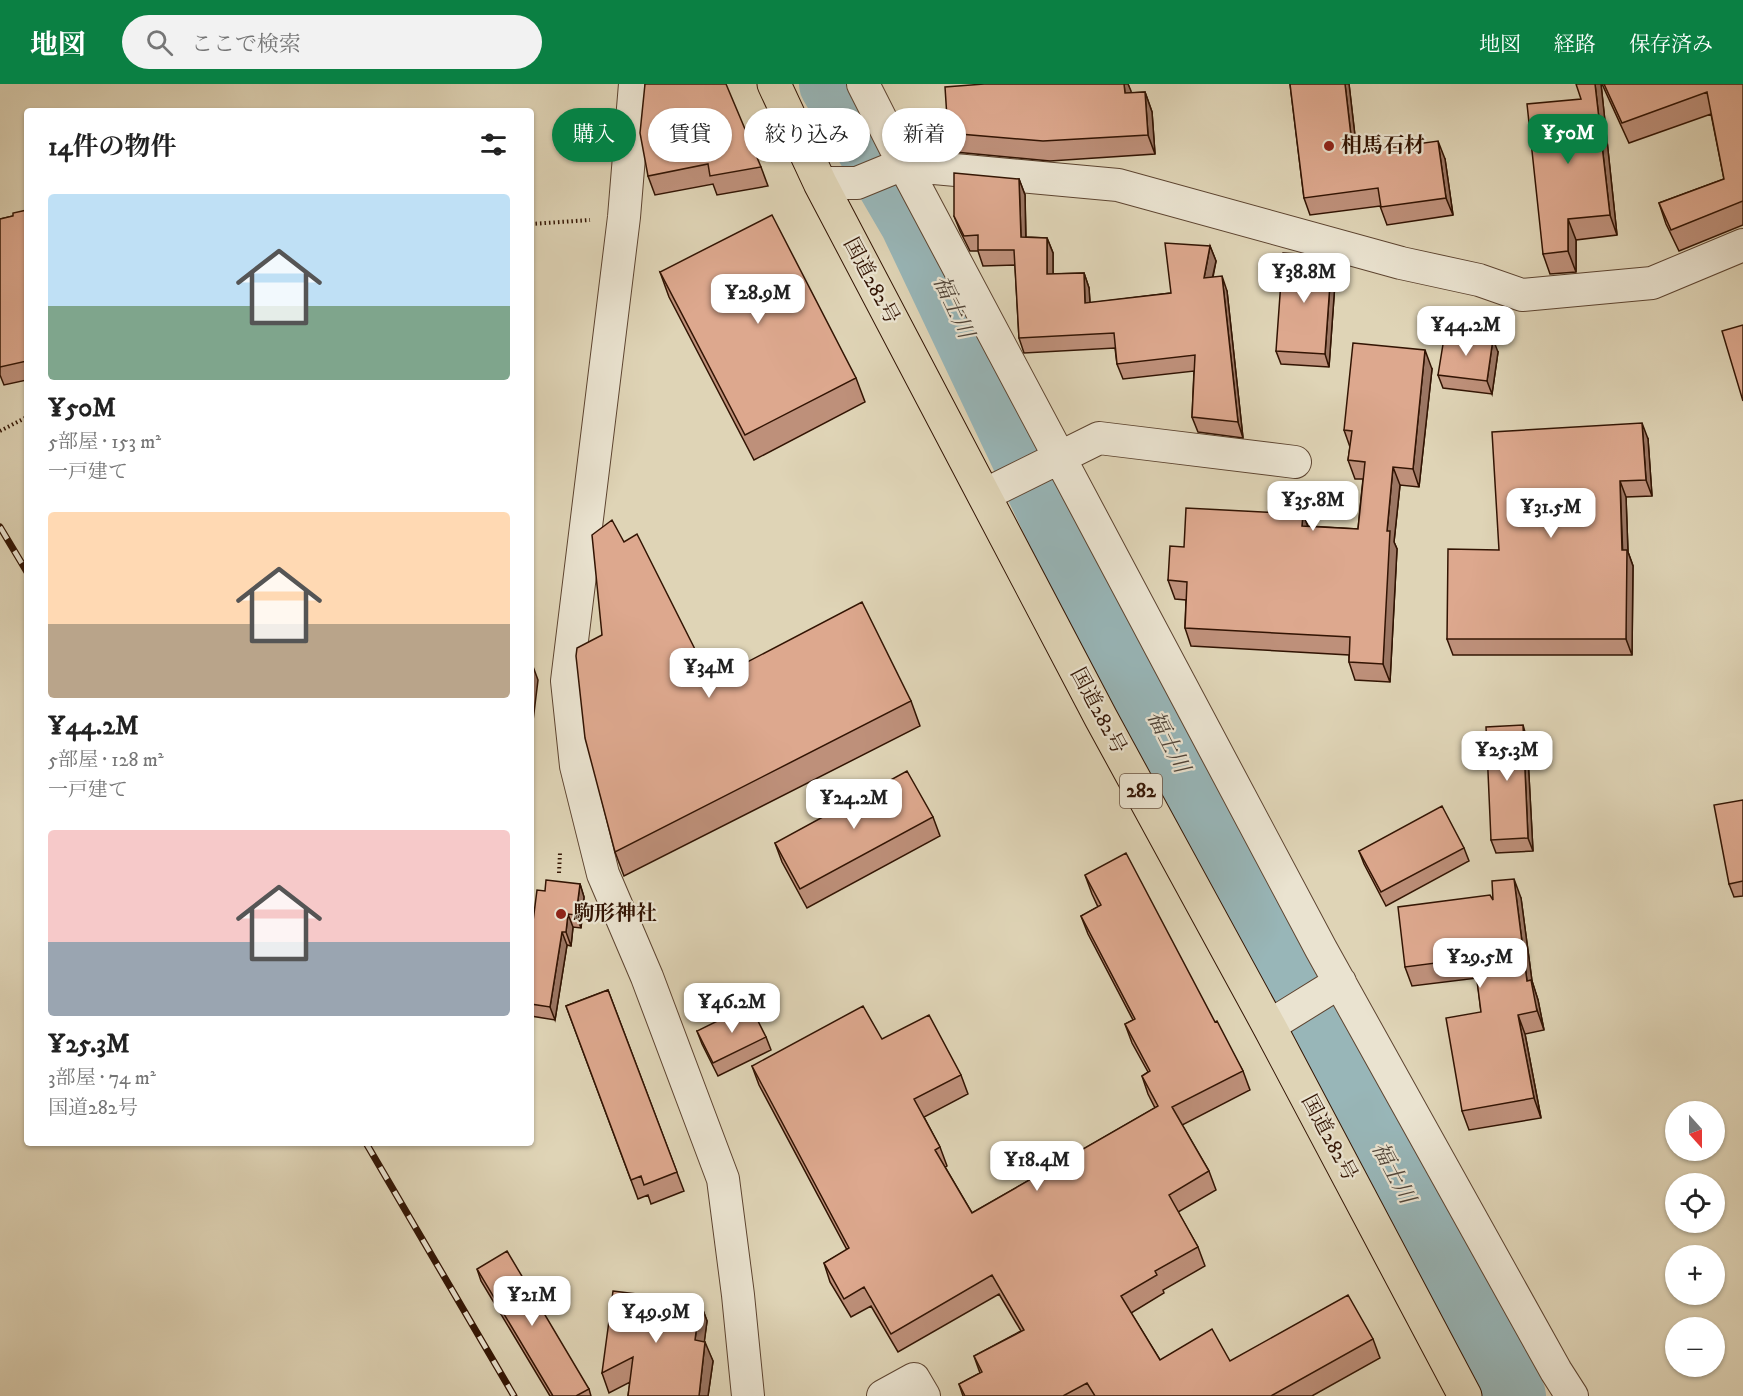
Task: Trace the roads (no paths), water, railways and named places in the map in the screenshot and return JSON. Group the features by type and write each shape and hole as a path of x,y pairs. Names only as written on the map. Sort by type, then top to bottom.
{"highway":[{"name":"国道282号","path":"774,84 820,183 1101,718 1270,1025 1465,1396"}],"street":[{"path":"635,84 624,217 567,681 576,766 603,874 647,977 723,1179 748,1396"},
{"path":"863,84 903,165 1338,983 1572,1396"},
{"path":"820,183 857,183 903,165 1118,185 1380,258 1479,280 1522,295 1652,283 1743,245"},
{"path":"984,495 1099,438 1295,462"},
{"path":"1270,1025 1338,983"},
{"path":"883,1396 914,1379 924,1396"}],"waterway":[{"name":"福士川","path":"832,84 913,223 1063,539 1397,1181 1513,1396"}],"railway":[{"path":"0,527 24,567"},
{"path":"368,1146 514,1396"}],"place":[{"name":"相馬石材","path":"1329,146"},
{"name":"駒形神社","path":"561,914"}]}
